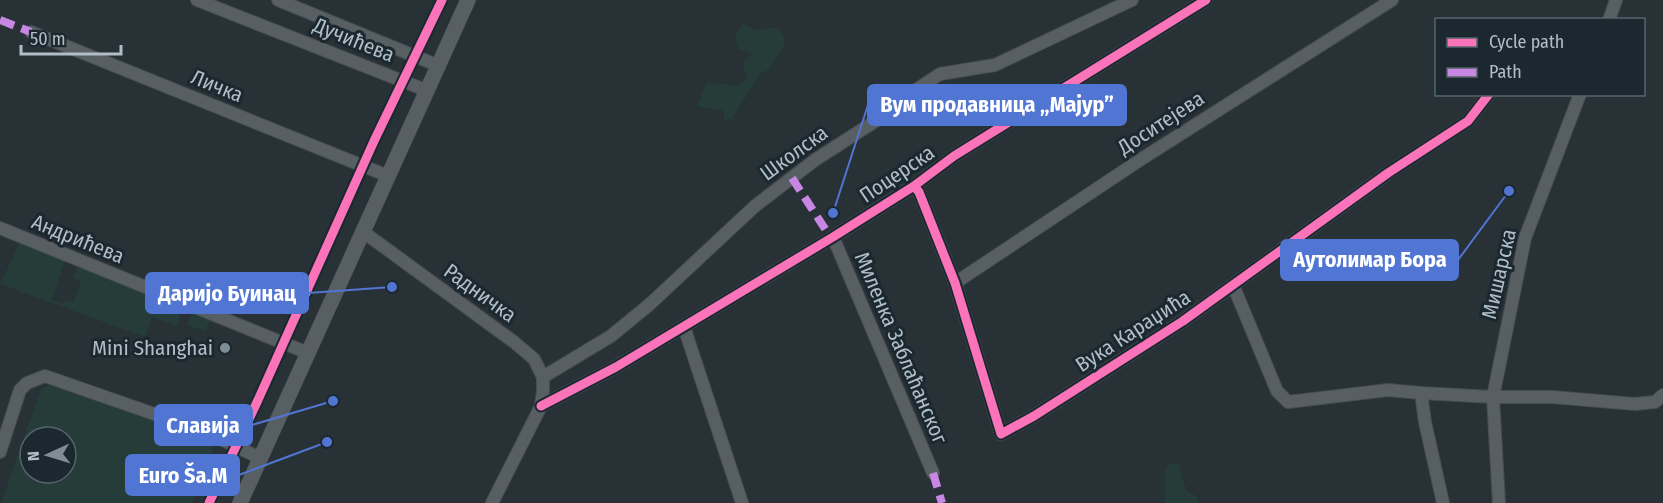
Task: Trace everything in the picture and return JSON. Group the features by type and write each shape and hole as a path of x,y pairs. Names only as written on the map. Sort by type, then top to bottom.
{"street":[{"name":"Дучићева","path":"197,0 428,91"},
{"path":"278,0 440,66"},
{"path":"240,503 468,0"},
{"name":"Школска","path":"543,376 610,336 650,304 755,206 815,160 894,110 914,91 940,74 995,65 1132,0"},
{"name":"Поцерска","path":"541,406 616,367 833,237 914,186 954,156 1206,0"},
{"name":"Доситејева","path":"955,283 1151,153 1392,0"},
{"path":"1610,18 1617,0"},
{"name":"Личка","path":"31,32 388,176"},
{"name":"Вука Караџића","path":"914,186 919,192 955,283 1001,434 1147,345 1388,173 1468,121 1487,96"},
{"name":"Мишарска","path":"1499,503 1492,397 1525,238 1579,96"},
{"name":"Андрићева","path":"0,228 308,353"},
{"name":"Радничка","path":"362,231 514,342 534,359 543,376"},
{"name":"Миленка Заблаћанског","path":"833,237 933,473"},
{"path":"1233,285 1277,391 1288,402 1388,390 1492,397 1552,397 1635,404 1655,402 1663,395"},
{"path":"684,327 742,503"},
{"path":"0,452 20,390 27,383 45,376 206,432 260,458"},
{"path":"492,503 541,406 543,376"},
{"path":"1421,393 1425,423 1443,503"}],"green space":[{"path":"743,24 757,30 773,27 783,34 785,46 768,70 761,73 732,119 724,120 724,111 697,106 706,84 720,83 738,86 747,78 743,64 752,54 739,49 736,39 738,29"},
{"path":"20,242 65,260 52,300 63,304 65,300 74,302 81,281 73,278 78,265 167,300 181,312 177,325 171,326 171,324 152,317 145,337 0,284"},
{"path":"197,313 213,319 213,323 209,322 205,331 187,325 190,316"},
{"path":"52,383 216,441 192,503 1,503 18,455 18,485 78,485 78,425 28,425 41,389"},
{"path":"1178,462 1187,492 1197,496 1199,503 1165,503 1165,469 1170,464"}],"marked path":[{"path":"0,20 31,32"},
{"path":"792,178 831,238"},
{"path":"933,473 942,503"}],"cycle path":[{"path":"209,503 258,400 374,141 442,0"},
{"path":"541,406 616,367 833,237 914,186 954,156 1206,0"},
{"path":"914,186 919,192 955,283 1001,434 1034,416 1183,321 1388,173 1468,121 1487,96"}],"place":[{"name":"Аутолимар Бора","path":"1509,191"},
{"name":"Вум продавница „Мајур”","path":"833,213"},
{"name":"Даријо Буинац","path":"392,287"},
{"name":"Mini Shanghai","path":"225,348"},
{"name":"Славија","path":"333,401"},
{"name":"Euro Ša.M","path":"327,442"}]}
